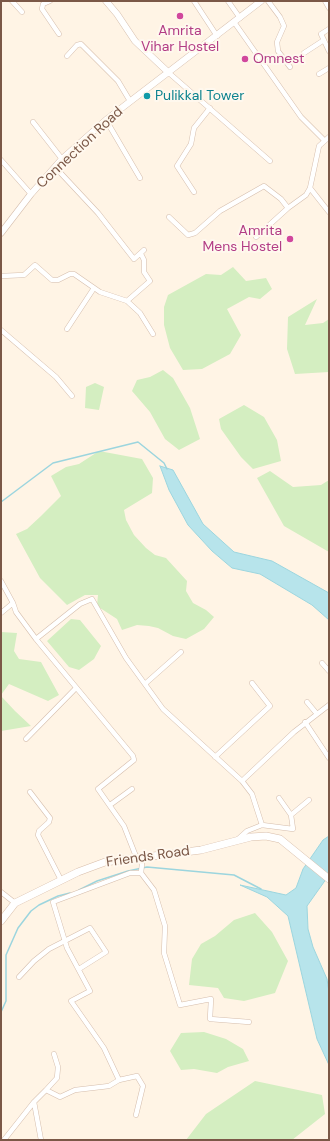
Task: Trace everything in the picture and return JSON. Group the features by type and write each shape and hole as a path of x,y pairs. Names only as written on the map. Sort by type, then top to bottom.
{"main road":[{"name":"Friends Road","path":"1,921 15,904 61,880 105,862 139,860 201,850 236,840 259,836 275,838 284,842 329,879"}],"street":[{"path":"12,1 22,12"},
{"path":"50,1 43,4 42,9 59,34"},
{"path":"106,1 117,14 135,41 169,73 270,161"},
{"path":"194,1 217,36"},
{"path":"228,1 240,18"},
{"name":"Connection Road","path":"1,233 31,194 55,167 106,120 261,1"},
{"path":"268,1 280,17 284,26 277,42 278,51 290,67"},
{"path":"325,1 329,8"},
{"path":"234,22 266,65 269,72 301,117 324,140"},
{"path":"329,29 321,34 329,51"},
{"path":"304,53 324,40"},
{"path":"67,56 77,45 81,44 118,81 130,102"},
{"path":"319,74 329,68"},
{"path":"194,192 177,166 191,144 194,128 210,108"},
{"path":"106,120 140,178"},
{"path":"33,122 62,160"},
{"path":"256,237 288,208 306,195 310,188 319,146 329,137"},
{"path":"1,160 31,194"},
{"path":"55,167 98,213 134,259 142,252 144,272 150,281 127,301"},
{"path":"169,217 188,235 195,233 220,211 264,186 284,202 288,208"},
{"path":"310,188 329,212"},
{"path":"1,276 24,275 35,265 52,280 58,280 70,274 74,274 94,288 127,301 140,313 153,334"},
{"path":"67,329 94,288"},
{"path":"1,330 56,377 72,396"},
{"path":"1,581 13,603 16,612 36,639 133,756 134,760 98,789 110,805 128,835 139,860 142,872 154,890 165,926 164,953 180,1005 211,999 210,1019 249,1022"},
{"path":"36,639 80,604 92,599 120,647 163,709 242,781 252,794 262,825"},
{"path":"1,612 13,603"},
{"path":"146,683 181,652"},
{"path":"322,663 329,671"},
{"path":"215,757 270,706 252,684"},
{"path":"26,739 76,688"},
{"path":"307,702 316,714"},
{"path":"242,781 305,722 329,705"},
{"path":"305,722 329,758"},
{"path":"110,805 132,789"},
{"path":"30,792 50,818 49,822 39,831 38,835 61,880"},
{"path":"236,840 247,831 262,825 293,829 291,815 279,798"},
{"path":"291,815 309,800"},
{"path":"119,1080 104,1048 72,1001 90,991 66,942 55,913 53,902 130,873 142,872"},
{"path":"1,892 15,904"},
{"path":"18,977 34,961 49,950 90,928 105,948 104,954 79,969"},
{"path":"4,1140 34,1102 57,1078 58,1067 54,1054"},
{"path":"46,1090 60,1097 75,1090 109,1086 119,1080 137,1076 143,1086 136,1115"},
{"path":"34,1102 41,1140"}],"green space":[{"path":"233,267 246,281 266,278 272,289 260,299 249,297 227,309 241,335 230,354 202,369 183,370 170,348 164,325 164,307 168,295 206,274 221,275"},
{"path":"317,299 305,325 323,323 329,319 329,372 295,374 287,349 288,317"},
{"path":"163,370 173,378 190,408 200,439 179,450 165,439 150,412 132,391 137,380 150,377"},
{"path":"95,383 104,387 99,410 85,408 86,387"},
{"path":"244,405 264,417 277,440 281,461 253,469 241,457 221,429 219,419"},
{"path":"99,451 142,459 153,478 152,493 124,510 126,520 134,535 146,548 155,555 166,558 187,581 186,591 193,603 206,610 214,617 204,629 186,639 173,636 158,628 149,626 137,625 122,630 117,619 97,606 98,595 85,595 67,605 40,578 16,534 27,529 61,496 51,476 66,467 79,464"},
{"path":"270,471 293,487 321,485 329,480 329,552 284,526 257,478"},
{"path":"71,619 80,620 101,646 94,659 79,670 69,667 47,641"},
{"path":"1,632 17,633 14,651 19,659 41,662 59,695 48,701 9,684 1,695"},
{"path":"1,696 15,711 31,726 1,731"},
{"path":"255,913 272,932 288,961 275,993 244,1001 224,998 218,988 189,985 192,959 201,944 215,936 234,920"},
{"path":"204,1032 226,1039 243,1049 249,1061 228,1067 217,1073 194,1069 181,1070 170,1051 181,1033"},
{"path":"255,1081 322,1095 325,1114 292,1140 186,1140 206,1114"}],"water":[{"path":"160,466 173,470 203,524 234,552 272,561 329,593 329,620 312,605 260,574 232,568 212,551 188,525 169,490"},
{"path":"329,836 329,875 307,906 308,929 313,947 327,979 329,992 329,1065 317,1039 288,916 267,897 240,885 286,895 296,888 303,869 323,840"}],"waterway":[{"path":"1,502 53,463 138,442 164,463 167,469"},
{"path":"79,890 97,881 128,871 147,867 234,875 261,889"},
{"path":"1,1012 6,1001 6,955 18,928 31,911 39,905 58,896 70,893"}],"place":[{"name":"Amrita Vihar Hostel","path":"180,16"},
{"name":"Omnest","path":"245,59"},
{"name":"Pulikkal Tower","path":"147,96"},
{"name":"Amrita Mens Hostel","path":"290,239"}]}
